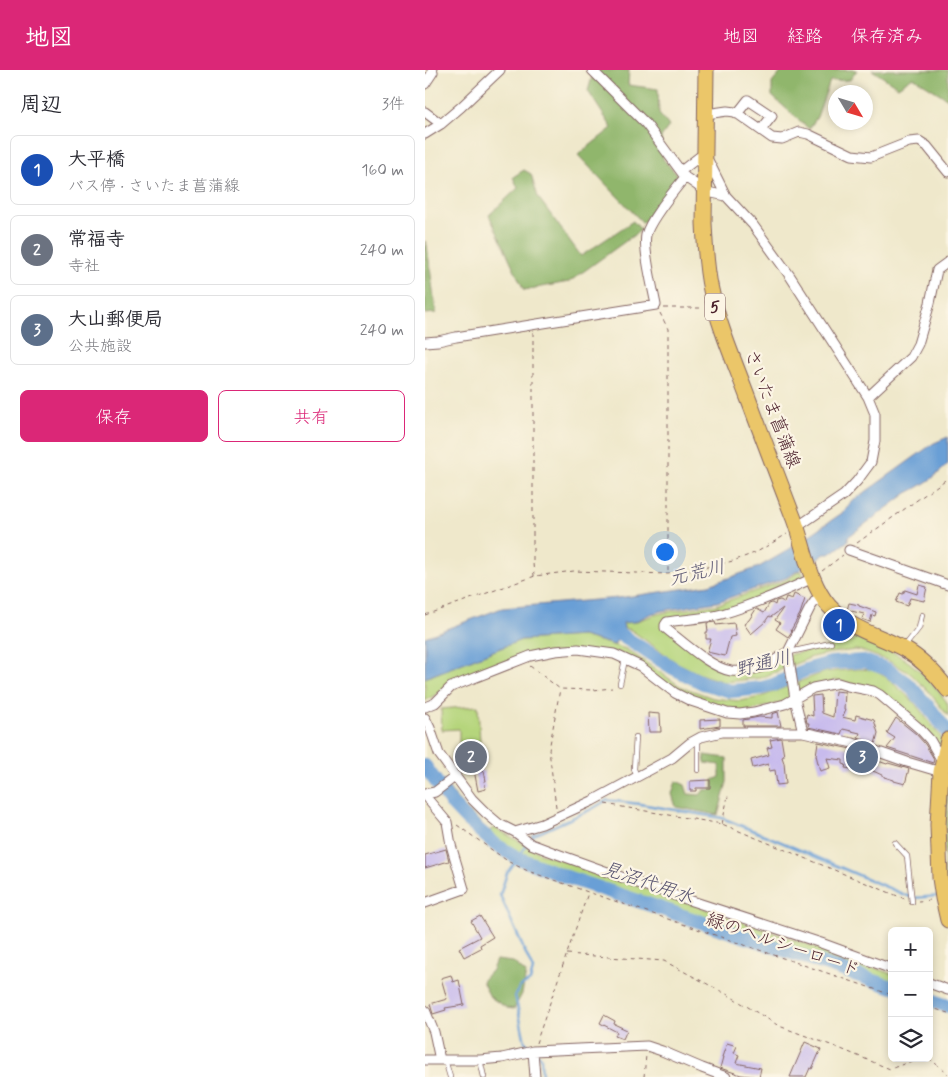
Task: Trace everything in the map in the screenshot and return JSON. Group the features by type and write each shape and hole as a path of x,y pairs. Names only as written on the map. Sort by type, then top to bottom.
{"main road":[{"name":"さいたま菖蒲線","path":"706,70 703,192 705,247 709,281 725,337 797,529 812,576 831,608 850,624 902,648 926,664 948,690"},
{"path":"948,740 942,763 938,825 938,854 948,920"}],"street":[{"path":"425,84 433,72 432,70"},
{"path":"425,134 441,124 461,107 500,70"},
{"path":"591,70 646,124 683,174 703,192 726,196"},
{"path":"737,114 748,100 756,105 772,116 761,130"},
{"path":"706,114 727,111 737,114 772,138 783,139 799,132 808,134 852,155 871,157 909,142 919,141 927,146 948,172"},
{"path":"425,112 441,124"},
{"path":"425,342 656,306 645,247 646,236 651,224 683,174 699,157 704,157 709,162 726,196 753,225 790,276 868,397 875,414 875,441 871,462 845,495 797,529"},
{"path":"868,397 911,357 918,344 937,270 948,262"},
{"path":"849,550 948,586"},
{"path":"788,654 783,654 773,663 752,670 721,668 703,657 665,628 665,625 667,622 725,613 780,593 812,576"},
{"path":"803,732 788,654 810,608 821,594"},
{"path":"425,707 435,703 451,687 521,659 555,651 578,649 614,654 639,666 675,693 691,701 727,713 753,712 785,704 813,688 838,682 873,691 920,729 930,740 942,763 907,762 853,743 803,732 722,732 690,743 672,758 592,801 542,824 515,832"},
{"path":"425,718 439,754 472,799 499,824 515,832 531,844 653,888 821,943 888,968"},
{"path":"425,904 463,889 447,822 425,795 435,792 456,776"},
{"path":"933,984 948,990"},
{"path":"425,1010 442,1060"},
{"path":"425,1060 480,1060 533,1052 647,1046 726,1077"},
{"path":"533,1052 535,1077"}],"lane":[{"path":"902,648 919,628 922,615"},
{"path":"788,654 831,643"},
{"path":"621,684 625,659"},
{"path":"636,737 634,769 637,777"},
{"path":"698,739 698,770"},
{"path":"895,843 907,856 912,901"},
{"path":"442,1060 450,1077"},
{"path":"480,1060 484,1077"}],"path":[{"path":"656,306 660,308 716,309"},
{"path":"656,306 669,329 668,574"},
{"path":"533,325 532,466 534,577"},
{"path":"812,576 948,478"},
{"path":"425,615 534,577 574,571 668,574 733,561 757,552 797,529"},
{"path":"521,659 560,689 593,690 612,688"},
{"path":"557,817 549,750 560,689"},
{"path":"722,824 728,796"},
{"path":"592,801 722,824 912,901 943,896"},
{"name":"緑のヘルシーロード","path":"454,822 509,862 528,871 888,994"},
{"path":"533,1052 588,892"},
{"path":"567,954 664,961 730,996 779,1026 890,1069 909,1062"},
{"path":"933,1008 948,1013"},
{"path":"643,1077 647,1046"},
{"path":"933,1061 948,1074"}],"green space":[{"path":"594,70 629,70 628,85 658,89 659,114 669,126 661,137 663,159 679,177 643,223 578,155 612,128 588,91"},
{"path":"783,70 857,70 850,80 830,81 817,117 809,129 772,96 772,83"},
{"path":"872,70 948,70 948,99 913,77 898,87"},
{"path":"524,170 531,174 538,197 581,256 633,221 641,230 569,282 524,290 489,215 518,188 513,177"},
{"path":"425,241 436,313 425,314"},
{"path":"801,570 805,579 722,612 663,625 712,665 741,674 792,654 853,641 854,636 893,652 918,670 930,681 946,701 948,716 929,692 911,674 889,661 862,651 830,653 812,657 761,678 724,682 700,674 676,662 631,630 624,628 623,623 634,622 654,615 716,605 786,580"},
{"path":"582,636 626,649 680,686 713,698 740,701 761,697 825,672 859,669 873,670 886,677 913,701 948,749 948,906 944,880 947,759 881,691 835,680 791,700 745,712 720,709 676,691 618,652 531,653 440,692 425,701 425,678 521,640"},
{"path":"478,706 480,742 459,744 459,729 442,730 441,709"},
{"path":"704,755 727,758 727,782 718,815 676,807 672,794 676,781 685,785 688,794 700,795 704,790 713,789 713,780 720,777 720,765 705,763"},
{"path":"448,787 462,805 489,831 495,828 540,853 888,973 888,981 526,857 505,845 472,820 446,789"},
{"path":"496,960 513,962 526,973 522,994 514,1009 507,1008 490,997 482,981 492,970"}],"water":[{"path":"948,437 948,464 939,473 907,493 848,537 848,541 830,554 825,554 786,578 717,602 661,611 634,622 623,623 624,628 614,645 582,636 521,640 425,678 425,637 502,608 618,598 709,585 759,567 785,552 845,511 850,503 934,443"}],"building":[{"path":"919,585 927,587 924,601 910,598 907,606 896,602 900,593 903,594 905,590 917,594"},
{"path":"794,594 805,599 800,614 788,637 776,629 780,623 775,620 783,608 771,617 769,616 751,634 744,624 756,609 764,613 769,604 775,605 776,601 780,600 784,602 786,597 792,599"},
{"path":"849,603 876,612 875,616 872,615 870,622 862,619 864,614 847,610"},
{"path":"715,622 716,625 734,623 736,636 730,637 725,656 707,652 711,639 706,639 706,632 708,632 707,623"},
{"path":"835,691 845,692 845,710 842,717 855,720 856,715 874,720 878,733 875,744 858,738 860,733 843,729 841,734 808,727 807,714 813,716 812,696 821,695 822,713 833,717"},
{"path":"778,712 781,726 743,726 743,720 759,717 772,718 772,714"},
{"path":"648,713 660,714 661,732 649,732"},
{"path":"896,718 925,744 934,759 933,763 887,748 895,738 887,733"},
{"path":"720,719 720,726 700,729 700,720"},
{"path":"781,738 786,784 777,785 775,770 769,771 768,764 753,768 751,760 769,755 767,748 772,747 770,740"},
{"path":"818,742 851,749 871,756 868,768 853,765 853,769 845,768 846,765 843,764 843,760 827,758 830,768 820,771 816,755"},
{"path":"476,748 478,765 465,767 463,749"},
{"path":"878,761 909,769 905,784 884,777 871,770"},
{"path":"480,768 481,772 484,771 486,789 478,791 474,770"},
{"path":"710,780 710,788 696,788 696,791 690,791 690,781"},
{"path":"446,849 449,861 425,868 425,855"},
{"path":"480,916 493,937 480,945 481,948 464,957 459,948 480,937 471,921"},
{"path":"451,975 453,982 459,980 464,1005 445,1008 446,1010 433,1014 430,1004 447,999 441,978"},
{"path":"604,1015 615,1021 614,1024 627,1030 623,1039 615,1036 617,1032 600,1023"},
{"path":"805,1042 821,1049 812,1069 810,1068 806,1077 790,1077"},
{"path":"727,1043 737,1046 734,1053 739,1055 736,1063 761,1068 759,1077 741,1075 720,1068"}],"waterway":[{"name":"野通川","path":"605,625 673,668 703,683 731,691 773,685 806,670 831,663 864,661 887,669 909,685 948,733"},
{"name":"見沼代用水","path":"425,766 451,803 467,820 496,845 518,858 572,879 888,986"},
{"path":"533,1049 525,1042 515,995 520,987 530,981 533,970 500,895 507,873 534,835 592,809 607,800 722,818 905,895 914,898 939,896"},
{"name":"見沼代用水","path":"933,1001 948,1006"},
{"path":"537,1053 541,1057 542,1077"}],"place":[{"name":"大平橋","path":"839,625"},
{"name":"常福寺","path":"471,757"},
{"name":"大山郵便局","path":"862,757"}],"water label":[{"name":"元荒川","path":"697,573"}]}
